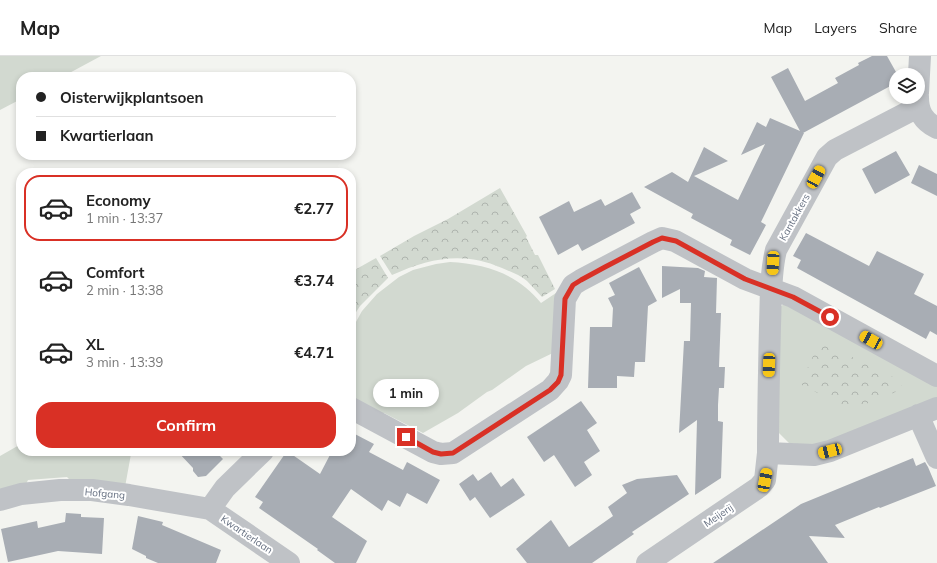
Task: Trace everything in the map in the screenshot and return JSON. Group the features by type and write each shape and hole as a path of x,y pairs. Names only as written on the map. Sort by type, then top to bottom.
{"street":[{"path":"919,68 920,56"},
{"name":"Kantakkers","path":"768,453 768,402 773,263 776,250 827,158 844,144 910,104"},
{"path":"919,104 923,116 937,128"},
{"path":"356,411 433,452 441,454 453,453 550,390 558,382 561,375 565,299 573,285 587,276 662,238 676,241 745,279 793,297 937,376"},
{"path":"768,453 819,454 830,451 928,411 937,458"},
{"name":"Meijerij","path":"647,563 759,487 765,480 768,453"},
{"name":"Kwartierlaan","path":"258,456 225,488 210,509 289,563"},
{"name":"Hofgang","path":"0,500 21,494 60,490 92,490 210,509"}],"green space":[{"path":"0,56 101,56 71,72 16,72 16,102 0,110"},
{"path":"500,188 527,236 526,237 535,255 538,255 555,289 542,297 527,281 515,274 488,263 460,258 420,264 392,275 380,256 414,236 448,219"},
{"path":"376,258 388,278 360,306 356,312 356,269"},
{"path":"450,262 463,263 489,268 500,272 522,285 541,303 556,293 557,351 526,366 458,413 423,433 384,413 375,414 356,404 356,322 362,311 377,294 399,277 413,270"},
{"path":"785,303 937,383 937,399 819,447 789,443 776,430 779,308"},
{"path":"824,342 882,373 883,372 899,380 903,389 851,410 800,384 819,343"},
{"path":"16,447 16,456 131,456 125,487 73,483 67,477 28,480 24,488 0,493 0,456"}],"building":[{"path":"872,56 887,56 894,68 889,68 889,87 803,133 761,222 766,225 750,255 730,245 732,240 691,218 693,214 644,187 672,172 688,182 704,147 728,161 694,176 738,200 765,144 741,155 757,122 766,127 770,118 800,131 771,77 788,68 805,101 838,83 835,78 859,65 858,63"},
{"path":"896,151 910,175 875,194 862,169"},
{"path":"919,165 937,174 937,196 911,183"},
{"path":"632,192 641,208 630,214 635,223 582,251 578,244 558,255 539,217 569,201 574,212 601,199 605,206"},
{"path":"806,233 869,266 877,251 924,274 914,294 937,306 937,335 930,331 926,339 797,268 801,260 793,256"},
{"path":"662,266 698,268 705,271 704,277 717,278 716,313 721,313 719,367 725,367 724,388 719,388 718,405 718,421 723,422 721,478 695,495 697,420 679,433 684,341 690,341 691,303 680,303 680,289 662,298"},
{"path":"639,267 657,301 648,306 645,362 635,362 634,377 617,376 617,388 588,388 590,327 612,327 613,308 608,298 615,295 609,283"},
{"path":"581,401 597,423 587,430 600,451 584,462 592,475 575,487 554,455 544,462 527,437"},
{"path":"356,435 374,444 369,452 403,470 407,462 440,480 427,504 407,493 400,507 388,500 382,511 351,489 332,517 367,541 356,563 335,563 317,550 318,549 259,508 263,502 255,497 284,456 294,456 320,474 329,456 356,456"},
{"path":"182,456 220,456 223,459 206,476 198,477 193,471 193,468"},
{"path":"913,458 916,466 925,462 936,486 835,525 845,538 809,536 828,563 713,563 801,504"},
{"path":"491,472 501,487 513,478 525,495 490,518 475,497 470,501 459,484 473,474 478,481"},
{"path":"677,475 689,494 632,532 634,534 592,563 527,563 516,549 551,520 569,547 613,516 608,507 627,493 622,485 637,479"},
{"path":"66,513 81,514 81,517 104,518 102,554 58,551 8,562 1,529 37,521 38,528 65,522"},
{"path":"138,516 163,522 162,525 221,550 216,563 158,563 146,558 146,556 132,549"}],"route":[{"path":"406,437 433,452 441,454 453,453 550,390 558,382 561,375 565,299 573,285 662,238 676,241 745,279 793,297 830,317"}]}
